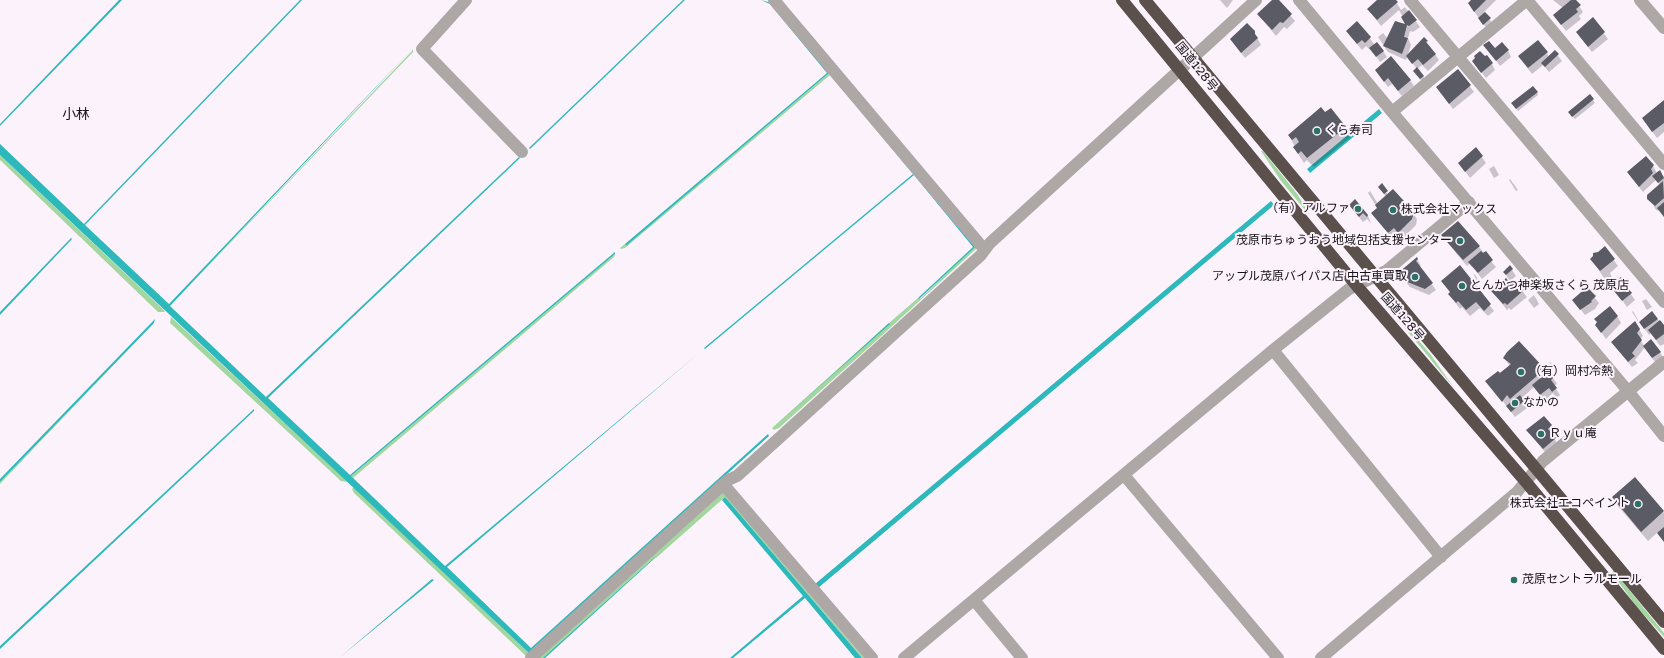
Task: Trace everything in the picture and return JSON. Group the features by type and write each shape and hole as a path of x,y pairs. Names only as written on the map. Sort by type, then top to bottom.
{"highway":[{"name":"国道128号","path":"1122,0 1356,285 1526,482 1664,649"},
{"name":"国道128号","path":"1145,0 1664,622"}],"street":[{"path":"466,0 422,49 522,152"},
{"path":"774,0 984,249"},
{"path":"531,658 724,485 760,455 980,255 984,249 1256,0"},
{"path":"1299,0 1628,391 1664,436"},
{"path":"1410,0 1664,302"},
{"path":"1392,112 1527,0 1664,164"},
{"path":"1640,0 1664,28"},
{"path":"904,658 1273,350 1349,289 1386,271 1469,202"},
{"path":"1273,350 1441,557"},
{"path":"1320,658 1517,492 1536,468 1664,362"},
{"path":"1124,475 1278,658"},
{"path":"724,485 872,658"},
{"path":"974,600 1022,658"}],"green space":[{"path":"772,3 830,72 830,75 625,248 621,249 620,248 625,244 626,246 829,73"},
{"path":"413,49 413,52 170,306 411,52"},
{"path":"1261,151 1263,151 1298,195 1310,216 1281,181"},
{"path":"0,155 165,311 158,312 0,160"},
{"path":"976,245 976,249 779,428 774,430 772,428 889,323 918,298 920,299"},
{"path":"615,254 614,257 353,478 351,476"},
{"path":"1381,296 1431,355 1454,388 1381,299"},
{"path":"171,317 348,482 341,481 170,323"},
{"path":"154,323 36,446 0,484 0,482"},
{"path":"354,487 529,653 526,656 354,493 352,489"},
{"path":"723,492 864,658 862,658 725,497 656,558 655,557 544,658 539,658"},
{"path":"1613,570 1664,633 1664,637 1636,606 1612,573"}],"water":[{"path":"119,0 122,0 0,126 0,124"},
{"path":"300,0 302,0 85,225 169,304 411,50 170,306 266,397 519,157 520,158 268,398 350,475 615,252 615,254 351,476 445,566 699,353 447,567 531,648 768,434 769,436 529,653 0,155 0,144 84,224"},
{"path":"683,0 685,0 530,149 529,148"},
{"path":"761,0 772,3 829,73 626,246 625,244 827,73 770,4"},
{"path":"837,83 975,247 919,299 918,298 973,247 914,175 705,349 704,348 913,174"},
{"path":"1379,109 1382,113 1310,173 1307,169"},
{"path":"1271,201 1274,205 818,588 815,584"},
{"path":"71,238 72,239 0,315 0,312"},
{"path":"155,319 154,323 0,482 0,479"},
{"path":"889,323 890,324 776,425 833,374"},
{"path":"254,409 254,411 0,649 0,646"},
{"path":"725,497 862,658 855,658 805,598 733,658 730,658 803,596 722,500"},
{"path":"655,557 545,658 543,658"},
{"path":"432,579 434,580 339,658 392,613"}],"building":[{"path":"1272,0 1279,0 1292,14 1283,23 1280,22 1272,30 1257,14"},
{"path":"1377,0 1396,0 1398,2 1377,20 1367,9"},
{"path":"1471,0 1486,0 1474,12 1468,3"},
{"path":"1571,0 1576,0 1581,5 1576,9 1578,12 1561,25 1553,15"},
{"path":"1409,10 1417,20 1409,26 1407,25 1404,37 1408,38 1402,54 1383,46 1395,21 1405,24 1401,17"},
{"path":"1485,12 1491,18 1483,25 1478,18"},
{"path":"1593,17 1605,32 1588,47 1576,32"},
{"path":"1357,21 1371,37 1365,43 1362,40 1357,44 1346,31"},
{"path":"1247,23 1255,31 1258,38 1241,53 1230,39"},
{"path":"1424,37 1428,41 1426,42 1436,54 1423,65 1418,59 1412,64 1406,56"},
{"path":"1538,40 1548,52 1528,68 1518,56"},
{"path":"1489,41 1495,48 1502,42 1509,50 1496,61 1483,45"},
{"path":"1377,42 1384,51 1376,57 1369,48"},
{"path":"1555,50 1559,54 1545,67 1541,63"},
{"path":"1480,51 1485,56 1487,55 1493,63 1481,73 1472,61 1475,58 1474,56"},
{"path":"1391,56 1411,80 1398,91 1388,78 1384,82 1375,70"},
{"path":"1417,67 1424,76 1420,79 1413,71"},
{"path":"1458,69 1471,85 1449,104 1436,87"},
{"path":"1533,86 1538,92 1516,109 1511,103"},
{"path":"1590,94 1594,99 1572,117 1568,112"},
{"path":"1664,100 1664,123 1652,132 1642,118"},
{"name":"くら寿司","path":"1321,107 1325,112 1331,108 1346,127 1307,158 1301,151 1298,154 1293,147 1299,142 1296,137 1292,140 1288,135"},
{"path":"1476,147 1483,156 1465,172 1458,163"},
{"path":"1646,156 1654,165 1651,169 1653,173 1639,187 1627,172"},
{"path":"1660,170 1664,178 1658,183 1652,176"},
{"path":"1663,181 1664,198 1655,206 1647,199 1647,195"},
{"path":"1382,183 1388,191 1384,194 1378,187"},
{"name":"株式会社マックス","path":"1393,189 1414,212 1412,219 1398,233 1394,228 1388,233 1371,213 1377,208 1375,205"},
{"name":"（有）アルファ","path":"1355,199 1368,215 1367,217 1363,213 1359,217 1349,205"},
{"path":"1664,202 1664,217 1657,208"},
{"name":"茂原市ちゅうおう地域包括支援センター","path":"1458,221 1480,246 1463,260 1441,235"},
{"path":"1605,246 1615,259 1600,271 1590,259 1593,256 1593,253 1598,252"},
{"path":"1481,251 1483,253 1486,251 1493,260 1478,273 1468,262"},
{"name":"アップル茂原バイパス店 中古車買取","path":"1417,257 1418,259 1416,261 1433,283 1425,289 1405,281 1398,273"},
{"name":"とんかつ神楽坂さくら 茂原店","path":"1460,265 1491,304 1484,311 1476,302 1466,310 1458,301 1456,303 1448,294 1450,292 1441,281"},
{"path":"1510,265 1513,269 1506,275 1503,272"},
{"path":"1621,277 1632,293 1622,301 1610,286"},
{"path":"1506,278 1511,284 1516,280 1524,290 1507,305 1505,303 1503,304 1491,291"},
{"path":"1587,287 1596,296 1591,301 1592,302 1580,310 1572,300"},
{"path":"1610,306 1618,316 1601,333 1595,325 1597,322 1594,319"},
{"path":"1652,311 1658,319 1644,329 1639,322"},
{"path":"1660,320 1664,325 1664,334 1656,340 1648,330"},
{"path":"1635,321 1640,329 1637,333 1642,340 1632,353 1635,356 1628,362 1611,342"},
{"path":"1651,339 1661,352 1652,358 1643,346"},
{"name":"（有）岡村冷熱","path":"1519,341 1545,369 1510,399 1507,395 1502,402 1485,381 1498,371 1500,373 1511,364 1503,358"},
{"path":"1549,371 1554,377 1551,380 1557,388 1552,392 1549,388 1540,395 1532,385"},
{"name":"なかの","path":"1520,395 1524,401 1511,412 1506,406"},
{"name":"Ｒｙｕ庵","path":"1544,416 1552,425 1548,429 1556,438 1543,449 1526,430"},
{"name":"株式会社エコペイント","path":"1635,477 1664,511 1641,532 1612,497"},
{"path":"1664,527 1664,542 1657,533"}],"place":[{"name":"くら寿司","path":"1317,131"},
{"name":"（有）アルファ","path":"1358,209"},
{"name":"株式会社マックス","path":"1393,210"},
{"name":"茂原市ちゅうおう地域包括支援センター","path":"1460,241"},
{"name":"アップル茂原バイパス店 中古車買取","path":"1415,277"},
{"name":"とんかつ神楽坂さくら 茂原店","path":"1462,286"},
{"name":"（有）岡村冷熱","path":"1521,372"},
{"name":"なかの","path":"1515,403"},
{"name":"Ｒｙｕ庵","path":"1541,434"},
{"name":"株式会社エコペイント","path":"1638,504"},
{"name":"茂原セントラルモール","path":"1514,580"}],"district":[{"name":"小林","path":"76,115"}]}
